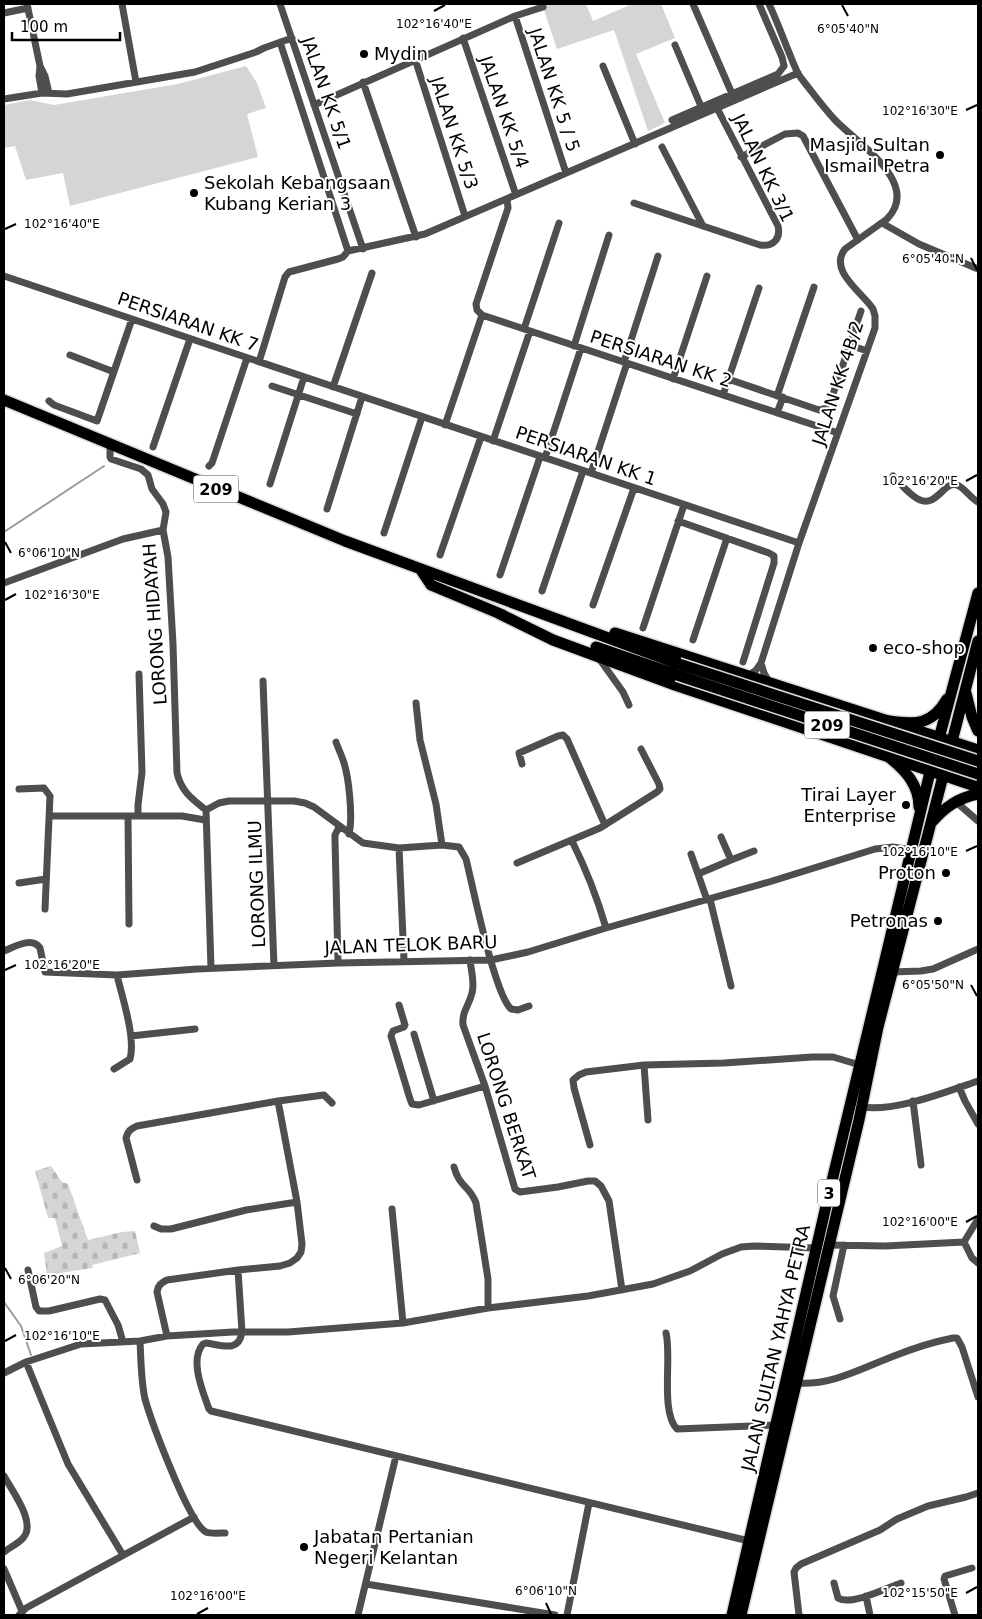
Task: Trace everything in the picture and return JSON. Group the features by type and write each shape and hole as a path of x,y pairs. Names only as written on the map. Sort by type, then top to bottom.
{"main road":[{"name":"209","path":"4,400 345,541 678,670 978,774"},
{"name":"209","path":"421,570 431,585 498,613 978,762"},
{"name":"JALAN SULTAN YAHYA PETRA","path":"732,1615 930,772 978,593"},
{"path":"500,600 682,654 978,750"},
{"path":"498,613 553,640 675,686 978,789"},
{"name":"JALAN SULTAN YAHYA PETRA","path":"741,1615 860,1120 878,1027 978,641"},
{"path":"889,721 918,724 927,720 942,708 952,690"},
{"path":"965,691 978,732"},
{"path":"908,764 917,752 909,728"},
{"path":"890,758 904,770 917,791 919,819"},
{"path":"978,762 970,777 978,789"},
{"path":"930,824 945,808 978,789"},
{"path":"846,1124 848,1128 852,1128 860,1120"}],"street":[{"path":"122,4 136,82"},
{"name":"JALAN KK 5/1","path":"280,4 364,249"},
{"path":"693,4 734,97"},
{"path":"259,362 288,274 338,259 343,257 348,251 416,237 635,144 702,110 717,108 778,74 784,66 782,57 760,4"},
{"name":"JALAN KK 4B/2","path":"748,676 761,663 799,543 875,328 875,316 869,304 844,275 839,262 840,255 845,249 882,223 893,213 897,205 896,186 891,175 884,166 836,121 797,71 769,4"},
{"path":"4,12 28,6 40,66 45,76 45,93"},
{"path":"314,105 463,38 515,16 543,7"},
{"name":"JALAN KK 5 / 5","path":"515,16 566,173"},
{"name":"JALAN KK 5/4","path":"463,38 516,195"},
{"path":"4,99 45,93 67,94 206,69 292,40"},
{"path":"280,44 348,251"},
{"path":"675,45 702,110"},
{"name":"JALAN KK 5/3","path":"415,59 465,216"},
{"path":"603,66 635,144"},
{"path":"784,66 797,71"},
{"path":"672,120 702,110 797,71"},
{"path":"363,82 416,237"},
{"path":"295,90 308,86"},
{"name":"JALAN KK 3/1","path":"634,203 760,246 772,244 779,237 778,226 717,108"},
{"path":"741,157 785,134 798,133 803,136 858,240"},
{"path":"662,146 703,226"},
{"path":"445,425 480,313 476,304 508,208 506,199"},
{"path":"493,441 559,223"},
{"path":"882,223 919,244 978,269"},
{"path":"500,575 543,457 610,235"},
{"path":"591,473 658,256"},
{"path":"333,387 372,273"},
{"name":"PERSIARAN KK 7","path":"4,276 362,397"},
{"path":"673,379 707,276"},
{"path":"778,414 780,396 814,286"},
{"path":"723,395 758,288"},
{"path":"728,379 819,410 826,408 830,403 861,311"},
{"name":"PERSIARAN KK 2","path":"480,313 838,434"},
{"path":"49,401 54,405 97,421 132,319"},
{"path":"153,447 190,339"},
{"path":"850,345 867,351"},
{"path":"70,355 114,372"},
{"path":"209,466 212,463 247,358"},
{"path":"270,484 304,377"},
{"path":"272,386 357,414"},
{"path":"327,509 362,397"},
{"name":"PERSIARAN KK 1","path":"362,397 799,543"},
{"path":"384,533 422,417"},
{"path":"440,556 481,437"},
{"name":"LORONG HIDAYAH","path":"110,444 111,459 141,469 148,475 152,490 163,504 166,512 163,530 168,557 177,773 184,791 206,810"},
{"path":"542,591 583,471"},
{"path":"893,476 914,497 923,501 933,499 949,485 953,484 960,486 972,499 978,502"},
{"path":"593,605 634,488"},
{"path":"643,628 684,505"},
{"path":"678,521 774,556 774,563 743,662"},
{"path":"4,583 123,539 163,530"},
{"path":"693,640 727,538"},
{"path":"597,656 623,692 629,705"},
{"path":"761,663 769,682"},
{"path":"138,816 142,772 139,674"},
{"name":"LORONG ILMU","path":"263,681 274,966"},
{"path":"416,703 420,740 436,804 442,845"},
{"path":"522,764 519,753 563,735 567,739 605,825"},
{"path":"336,742 344,762 352,823 349,834"},
{"path":"517,863 572,841 605,825 657,792 660,789 659,784 641,749"},
{"path":"19,789 44,788 50,796 45,909"},
{"path":"211,968 206,810 219,803 229,801 294,801 314,807 363,843 399,848 442,845 460,847 466,858 491,960 504,999 512,1009 518,1010 529,1006"},
{"path":"956,802 978,821"},
{"path":"50,816 191,817 205,820"},
{"path":"128,816 129,924"},
{"path":"338,963 334,840 339,827"},
{"path":"721,837 731,860"},
{"path":"572,841 598,899 606,928"},
{"name":"JALAN TELOK BARU","path":"4,950 29,942 38,944 45,972 117,975 211,968 491,960 528,952 769,882 875,848 893,847 912,850"},
{"path":"399,848 404,961"},
{"path":"698,874 754,851"},
{"path":"691,854 708,899 731,986"},
{"path":"18,883 46,879"},
{"path":"892,972 933,969 978,949"},
{"name":"LORONG BERKAT","path":"470,960 473,990 465,1007 463,1025 485,1086 515,1189 517,1192 588,1181 595,1181 601,1186 609,1202 622,1290"},
{"path":"114,1069 130,1059 131,1036 117,975"},
{"path":"399,1005 405,1024 404,1027 393,1031 391,1036 410,1100 416,1105 485,1086"},
{"path":"131,1036 195,1028"},
{"path":"414,1034 434,1101"},
{"path":"590,1145 574,1088 574,1080 586,1072 644,1066 812,1057 833,1057 860,1065"},
{"path":"644,1066 648,1120"},
{"path":"862,1107 882,1108 913,1101 978,1081"},
{"path":"959,1087 978,1124"},
{"path":"137,1180 126,1138 127,1132 137,1126 324,1094 332,1102"},
{"path":"913,1101 921,1165"},
{"path":"168,1336 157,1292 162,1282 238,1270 280,1266 297,1258 301,1252 302,1244 297,1202 278,1102"},
{"path":"454,1167 456,1176 461,1184 473,1194 476,1203 488,1279 488,1308"},
{"path":"154,1226 161,1229 171,1229 246,1210 297,1202"},
{"path":"392,1209 403,1323"},
{"path":"964,1242 978,1219"},
{"path":"829,1245 886,1246 964,1242"},
{"path":"964,1242 972,1258 978,1264"},
{"path":"840,1319 833,1296 844,1246"},
{"path":"4,1373 26,1362 81,1344 140,1341 168,1336 242,1332 288,1332 403,1323 488,1308 588,1296 653,1284 690,1271 722,1254 741,1247 817,1248"},
{"path":"28,1270 36,1306 39,1311 49,1311 100,1299 105,1300 124,1342"},
{"path":"238,1270 242,1332 240,1342 234,1346 206,1343 200,1345 197,1367 198,1376 210,1411 749,1541"},
{"path":"666,1333 669,1349 667,1392 672,1420 677,1429 776,1425"},
{"path":"796,1383 821,1383 833,1380 927,1344 957,1338 962,1347 978,1397"},
{"path":"140,1341 145,1398 167,1462 194,1517 205,1531 225,1533"},
{"path":"26,1362 68,1464 123,1555"},
{"path":"358,1615 396,1456"},
{"path":"4,1476 25,1513 28,1524 25,1536 4,1552"},
{"path":"799,1615 794,1572 796,1568 928,1506 966,1497 978,1492"},
{"path":"567,1615 589,1502"},
{"path":"4,1569 21,1613 194,1517"},
{"path":"954,1615 944,1579 945,1576 972,1568"},
{"path":"834,1583 836,1594 842,1600 866,1596 901,1583"},
{"path":"366,1584 555,1615"},
{"path":"866,1596 870,1615"}],"green space":[{"path":"542,4 586,4 593,21 632,4 661,4 675,38 636,54 665,123 648,131 614,30 557,49"},
{"path":"246,66 257,83 266,108 247,114 258,157 70,206 63,173 26,180 15,146 4,148 4,105 30,100 54,105 178,84"},
{"path":"51,1166 62,1182 68,1184 88,1240 135,1231 140,1253 92,1265 93,1268 47,1275 44,1253 62,1246 55,1218 48,1218 35,1171"}],"waterway":[{"path":"4,532 104,466"},
{"path":"4,1302 21,1326 31,1355"}],"place":[{"name":"Mydin","path":"364,54"},
{"name":"Masjid Sultan Ismail Petra","path":"940,155"},
{"name":"Sekolah Kebangsaan Kubang Kerian 3","path":"194,193"},
{"name":"eco-shop","path":"873,648"},
{"name":"Tirai Layer Enterprise","path":"906,805"},
{"name":"Proton","path":"946,873"},
{"name":"Petronas","path":"938,921"},
{"name":"Jabatan Pertanian Negeri Kelantan","path":"304,1547"}]}
